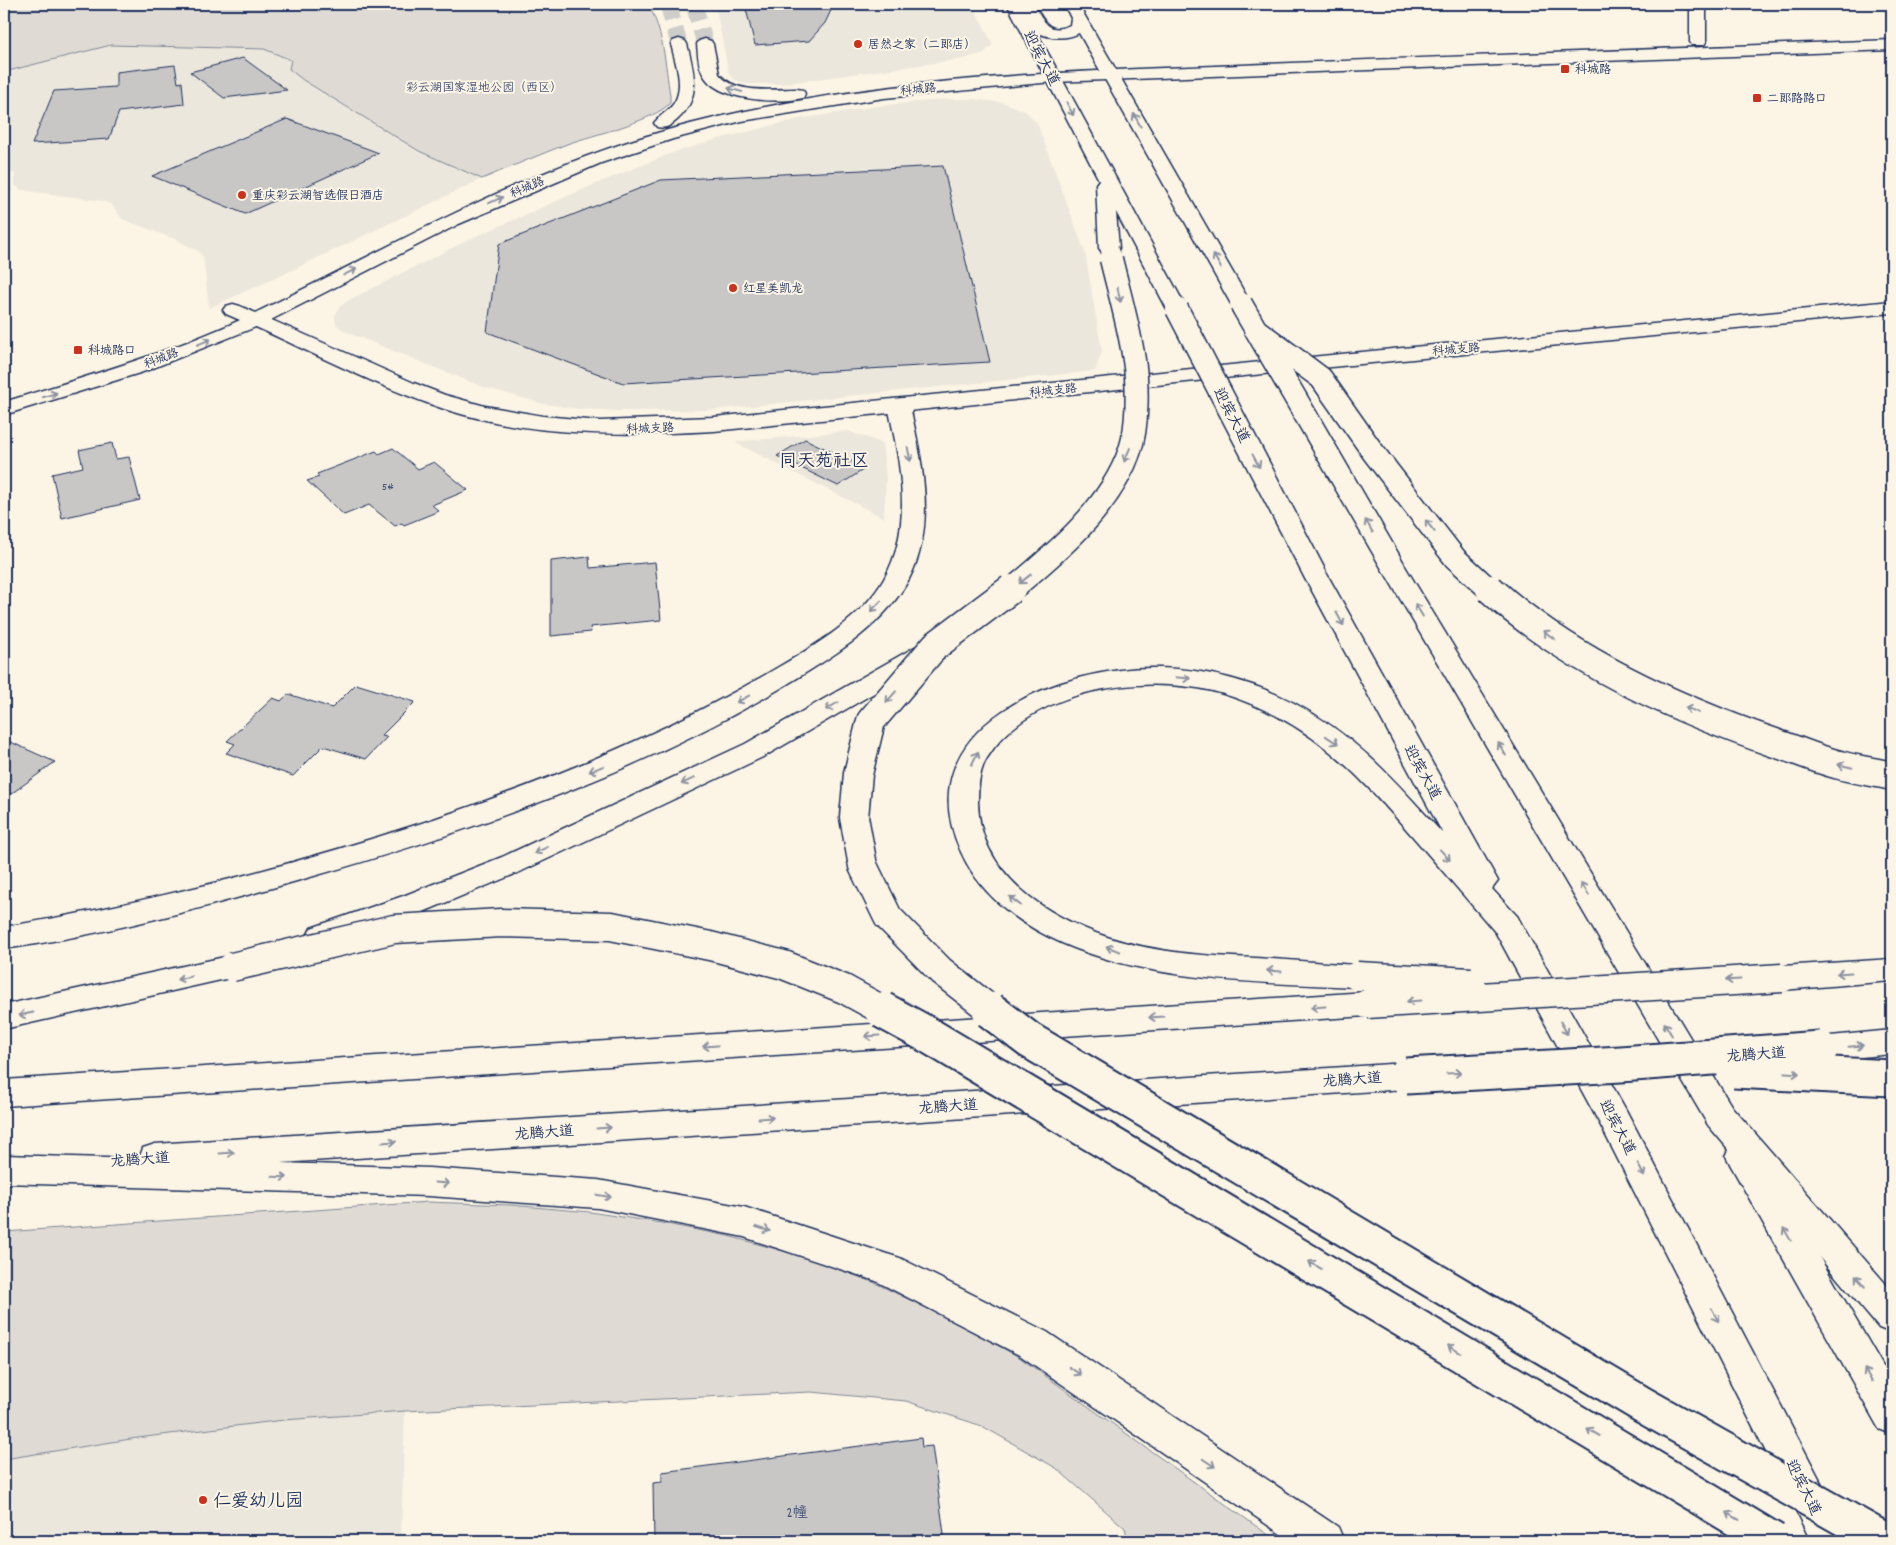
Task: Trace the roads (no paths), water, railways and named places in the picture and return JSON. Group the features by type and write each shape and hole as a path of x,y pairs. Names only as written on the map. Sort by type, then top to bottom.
{"main road":[{"name":"迎宾大道","path":"1014,4 1177,309 1316,576 1614,1119 1832,1541"},
{"path":"1026,4 1040,28 1046,32 1057,34 1072,31 1077,27 1075,11"},
{"path":"1698,4 1698,42"},
{"path":"1075,11 1255,329 1394,568 1720,1116 1892,1418"},
{"name":"科城路","path":"355,250 482,190 582,150 663,123 723,108 801,94 946,74 1050,72 1698,42 1892,37"},
{"path":"663,123 680,109 686,98 687,78 679,44"},
{"path":"705,44 710,72 722,86 746,92 801,94"},
{"name":"科城路","path":"1108,68 1892,45"},
{"name":"科城路","path":"4,409 136,368 247,310 499,199 595,159 667,135 742,116 837,99 1050,72"},
{"path":"232,967 412,904 512,864 755,750 935,646 983,612 1047,562 1105,500 1130,450 1137,402 1134,359 1109,248 1104,175"},
{"name":"科城支路","path":"247,310 412,390 483,413 524,421 615,429 714,424 1361,358 1892,307"},
{"name":"科城路","path":"4,391 128,352 247,310"},
{"path":"1255,329 1321,378 1373,452 1455,558 1516,612 1573,651 1650,692 1738,730 1839,765 1892,776"},
{"path":"4,938 162,907 310,868 436,829 558,784 646,748 769,685 815,656 851,630 879,603 897,578 907,552 913,524 914,495 912,468 899,406"},
{"path":"935,646 871,721 858,774 854,817 863,866 888,917 941,971 1029,1040 1643,1405 1885,1541"},
{"path":"1362,990 1185,965 1123,953 1056,928 1012,901 980,866 964,827 963,786 975,754 1000,726 1031,703 1078,685 1134,677 1188,678 1241,692 1292,713 1347,750 1392,795 1506,924"},
{"path":"4,1018 394,929 501,923 612,926 710,946 784,965 844,989 928,1035 1774,1541"},
{"path":"4,1093 1362,990 1607,988 1892,970"},
{"name":"龙腾大道","path":"4,1168 1406,1076 1621,1064 1892,1042"},
{"path":"1621,1064 1892,1078"},
{"path":"1720,1116 1892,1317"},
{"path":"4,1168 429,1182 598,1194 744,1222 887,1269 1034,1344 1324,1541"}],"tunnel":[{"path":"668,4 679,44"},
{"path":"694,4 705,44"}],"place":[{"name":"居然之家（二郎店）","path":"858,44"},
{"name":"科城路","path":"1565,69"},
{"name":"二郎路路口","path":"1757,98"},
{"name":"重庆彩云湖智选假日酒店","path":"242,195"},
{"name":"红星美凯龙","path":"733,288"},
{"name":"科城路口","path":"78,350"},
{"name":"仁爱幼儿园","path":"203,1500"}],"district":[{"name":"同天苑社区","path":"824,460"}],"park label":[{"name":"彩云湖国家湿地公园（西区）","path":"484,87"}]}
